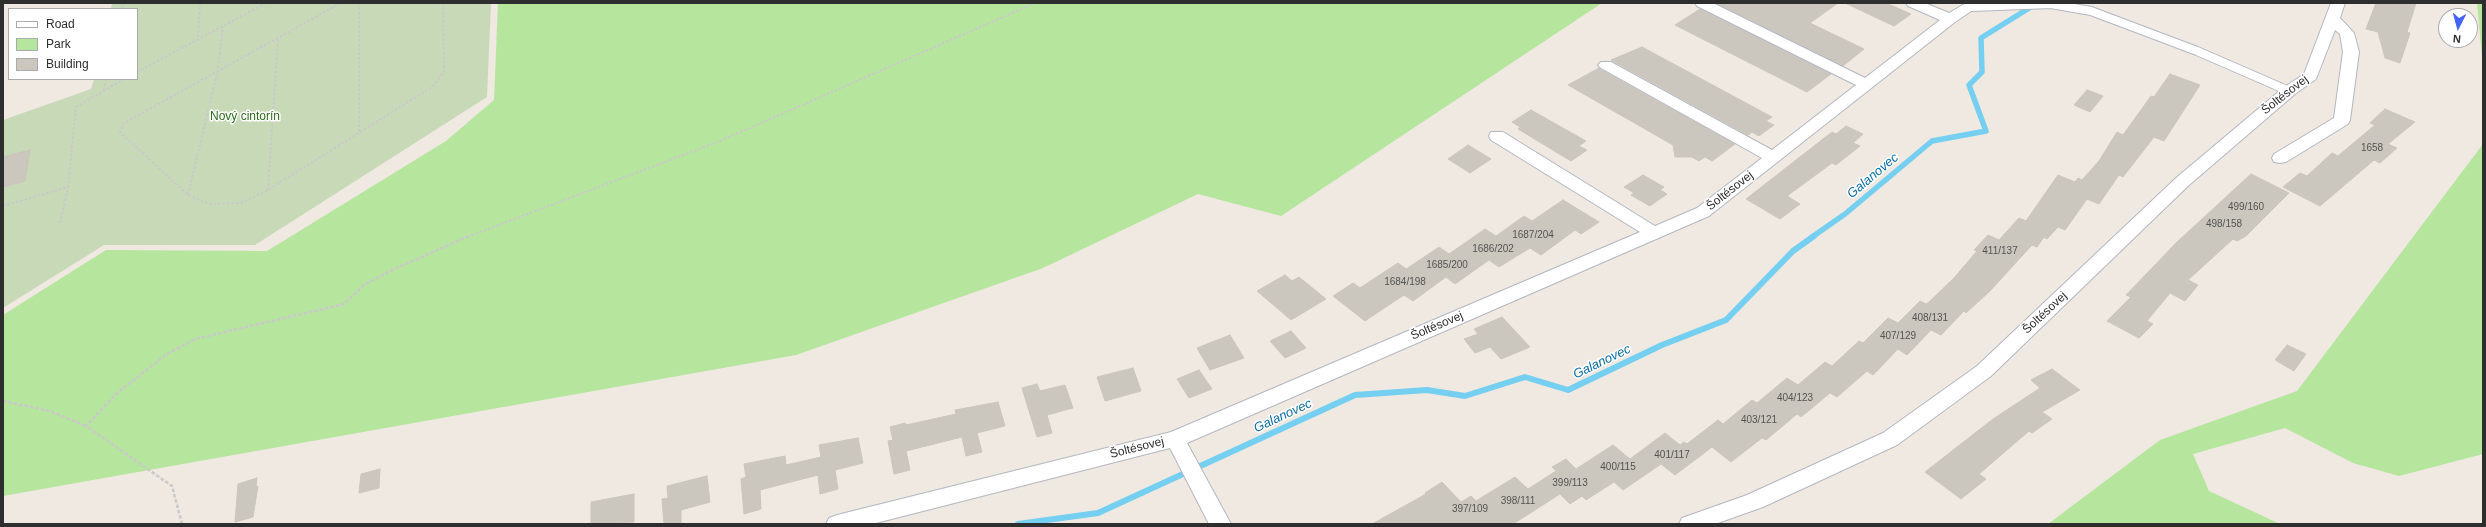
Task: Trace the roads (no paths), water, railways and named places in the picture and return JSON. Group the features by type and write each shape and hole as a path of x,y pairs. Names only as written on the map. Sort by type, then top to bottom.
{"street":[{"path":"1702,3 1866,84"},
{"path":"1913,3 1950,19"},
{"name":"Šoltésovej","path":"1690,524 1755,501 1890,439 1984,371 2182,182 2289,90 2311,76 2331,17 2338,3"},
{"name":"Šoltésovej","path":"837,524 1175,438 1703,212 1950,19 1974,5"},
{"path":"2280,158 2342,120 2351,52 2347,33 2331,17"},
{"path":"1606,65 1773,157"},
{"path":"1497,136 1654,233"},
{"path":"1175,438 1220,524"}],"lane":[{"path":"1974,5 2051,4 2091,11 2196,51 2289,90"}],"waterway":[{"name":"Galanovec","path":"1812,237 1845,214 1932,141 1986,131 1969,85 1982,72 1981,38 2034,5"},
{"name":"Galanovec","path":"1018,524 1098,513 1355,395 1427,390 1465,396 1525,377 1568,390 1662,345 1726,320 1793,251 1814,236"}],"park label":[{"name":"Nový cintorín","path":"245,117"}]}
